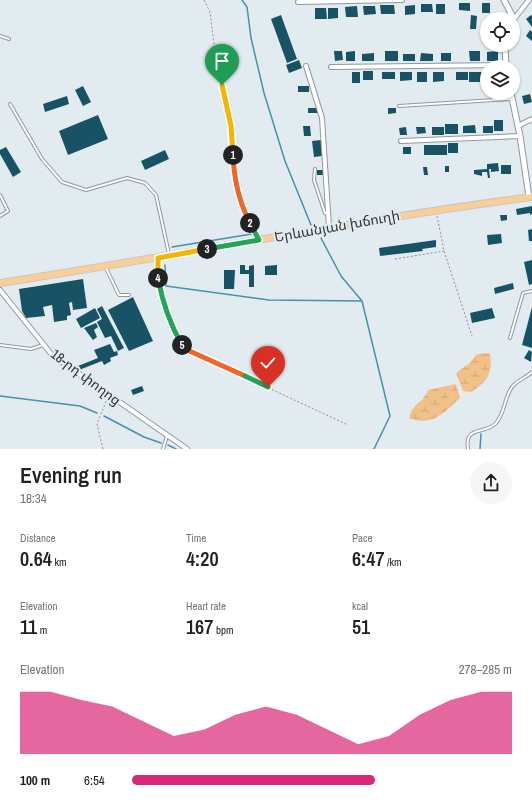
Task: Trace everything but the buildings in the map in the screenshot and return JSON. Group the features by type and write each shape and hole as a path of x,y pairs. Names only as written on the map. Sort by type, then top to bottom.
{"main road":[{"name":"Երևանյան խճուղի","path":"0,283 106,267 329,227 531,197"}],"street":[{"path":"298,2 402,0"},
{"path":"504,0 509,12"},
{"path":"520,12 530,0"},
{"path":"306,66 322,118 329,227"},
{"path":"331,67 480,66"},
{"path":"512,100 531,197"},
{"path":"518,126 532,119"},
{"path":"401,141 458,140 520,136"},
{"name":"18-րդ փողոց","path":"0,290 2,296 52,355 187,449"}],"lane":[{"path":"0,36 9,39"},
{"path":"399,106 496,100"},
{"path":"10,104 42,159 62,182 86,190 127,178 145,183 156,195 169,255"},
{"path":"315,169 314,180 325,213 329,215"},
{"path":"0,195 8,211 0,216"},
{"path":"106,267 118,295 129,295"},
{"path":"510,338 523,294 532,291"},
{"path":"0,345 31,349 44,345"},
{"path":"468,449 468,437 495,424 504,410 512,387 532,372"},
{"path":"163,449 167,436"}],"path":[{"path":"204,0 210,12 214,44 231,126 234,179 245,215 259,240"},
{"path":"436,210 444,251 472,336"},
{"path":"395,259 444,251"},
{"path":"158,258 160,289 185,349 348,426"},
{"path":"103,449 97,424 108,394"}],"green space":[{"path":"490,353 491,366 488,376 482,384 471,392 463,391 456,373 470,363 477,354"},
{"path":"456,384 460,398 449,409 431,420 424,421 409,418 415,406 426,395 428,390"}],"waterway":[{"path":"242,0 247,7 251,38 264,93 285,161 311,225"},
{"path":"172,247 252,234"},
{"path":"321,238 341,276 362,301 390,416 374,449"},
{"path":"165,265 166,286 269,300 362,301"},
{"path":"0,396 80,406 97,413"},
{"path":"104,416 144,437 161,443"},
{"path":"480,449 481,434"},
{"path":"168,445 176,449"}],"route":[{"path":"222,85 231,126 234,179 245,215 259,240 158,258 160,289 168,312 185,349 268,387"}]}
